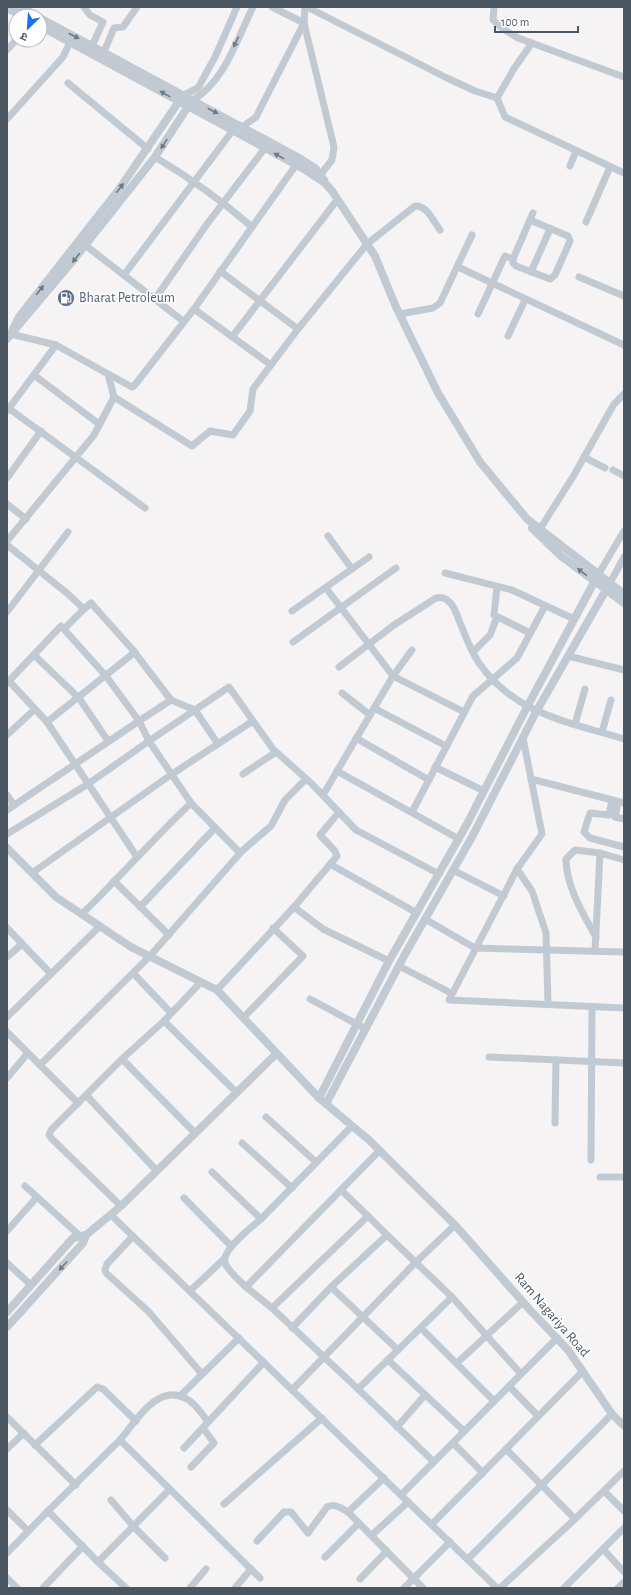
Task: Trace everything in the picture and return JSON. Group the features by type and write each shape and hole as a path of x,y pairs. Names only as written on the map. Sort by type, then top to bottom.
{"street":[{"path":"84,7 90,15 103,22 92,46"},
{"path":"104,52 114,28 123,27 137,7"},
{"path":"8,335 18,328 82,243 148,149 181,98 198,88 215,57 237,7"},
{"path":"82,243 155,157 191,103 206,93 222,69 253,7"},
{"path":"272,7 304,23 334,147 332,160 319,176"},
{"path":"242,126 256,117 304,23 306,7 447,78 475,91 497,98 505,117 624,173"},
{"path":"494,7 492,20 518,38 624,76"},
{"path":"48,22 104,52 181,98"},
{"path":"48,30 191,103 242,126 302,159 315,168 319,176 375,256 400,314 438,393 480,462 515,507 561,556 596,578 608,587 624,603"},
{"path":"7,119 59,61 70,42"},
{"path":"497,98 515,67 532,43"},
{"path":"68,83 148,149"},
{"path":"191,103 233,130 319,176"},
{"path":"124,275 233,130"},
{"path":"155,299 224,202 265,148"},
{"path":"570,166 576,151"},
{"path":"155,157 195,181 224,202 252,227"},
{"path":"8,335 56,345 132,387 134,386 194,309 296,165"},
{"path":"586,222 610,167"},
{"path":"232,337 337,200"},
{"path":"108,374 114,397 192,446 210,431 233,434 250,411 253,389 298,329 367,244 415,206 420,206 425,209 440,230"},
{"path":"532,217 550,229 568,236 570,240 553,277 547,279 514,265 513,260 532,217"},
{"path":"531,272 550,229"},
{"path":"400,314 433,308 440,303 472,235"},
{"path":"82,243 183,322"},
{"path":"478,314 504,256 513,260"},
{"path":"458,267 525,300 624,345"},
{"path":"220,271 298,329"},
{"path":"579,277 624,296"},
{"path":"508,336 525,300"},
{"path":"194,309 271,365"},
{"path":"56,345 8,409 41,431 145,508"},
{"path":"34,375 99,424"},
{"path":"538,530 584,457 614,404 624,394"},
{"path":"7,541 94,434 114,397"},
{"path":"7,478 41,431"},
{"path":"584,457 605,468"},
{"path":"613,470 624,476"},
{"path":"7,504 26,519"},
{"path":"319,1098 389,961 459,839 596,578 624,531"},
{"path":"7,612 68,532"},
{"path":"328,536 352,569"},
{"path":"7,545 68,594 84,609"},
{"path":"292,611 369,557"},
{"path":"326,1104 399,966 453,870 536,712 624,557"},
{"path":"293,642 396,568"},
{"path":"445,573 512,590 545,606 584,628"},
{"path":"497,587 493,612 497,618 530,633"},
{"path":"608,587 624,594"},
{"path":"326,588 393,676 464,712"},
{"path":"339,667 394,625 440,597 451,602 479,663 508,694 536,712 624,739"},
{"path":"64,630 91,603 135,652 171,700 195,710 218,744"},
{"path":"412,812 473,696 517,658 545,606"},
{"path":"474,651 490,635 497,618"},
{"path":"137,856 47,722 8,682 60,626 106,676 139,720 149,741 191,803 214,829 240,854"},
{"path":"322,795 393,676 412,650"},
{"path":"47,722 135,652"},
{"path":"34,655 79,698 108,741"},
{"path":"568,656 624,670"},
{"path":"7,834 88,784 229,687 276,752 306,779 356,830 439,874"},
{"path":"575,724 585,689"},
{"path":"342,693 372,712 446,746"},
{"path":"7,810 139,720 171,700"},
{"path":"602,732 611,700"},
{"path":"7,735 35,709"},
{"path":"32,872 172,774 253,721"},
{"path":"356,738 429,780"},
{"path":"523,738 542,834 518,869 475,948 449,1000 624,1008"},
{"path":"243,774 276,752"},
{"path":"435,767 484,791"},
{"path":"337,771 459,839"},
{"path":"40,1065 150,956 240,854 271,826 285,800 306,779"},
{"path":"531,779 618,802 612,816"},
{"path":"7,795 14,804"},
{"path":"82,914 137,856 191,803"},
{"path":"217,990 294,907 337,854 320,835 339,812"},
{"path":"624,819 590,813 584,834 590,838 624,847"},
{"path":"140,907 214,829"},
{"name":"Ram Nagariya Road","path":"7,848 56,897 131,947 217,990 319,1098 380,1150 455,1225 568,1350 612,1414 624,1426"},
{"path":"596,937 577,901 567,872 566,859 574,850 600,853 624,860"},
{"path":"595,951 600,853"},
{"path":"330,864 417,913"},
{"path":"518,869 532,891 546,933 548,1004"},
{"path":"453,870 504,896"},
{"path":"114,881 168,935"},
{"path":"294,907 323,929 389,961"},
{"path":"425,919 475,948 624,952"},
{"path":"7,1016 100,926"},
{"path":"7,928 51,974"},
{"path":"244,1017 303,956 273,928"},
{"path":"7,957 22,944"},
{"path":"399,966 452,993"},
{"path":"133,973 171,1013"},
{"path":"121,1206 49,1135 51,1130 122,1059 164,1021 201,982"},
{"path":"310,999 366,1029"},
{"path":"590,1160 593,1061 592,1007"},
{"path":"164,1021 236,1092"},
{"path":"7,1032 27,1054 40,1065 78,1104"},
{"path":"7,1078 27,1054"},
{"path":"7,1312 73,1238 83,1235 121,1206 276,1054"},
{"path":"489,1057 624,1063"},
{"path":"122,1059 194,1134"},
{"path":"555,1124 556,1060"},
{"path":"86,1096 156,1170"},
{"path":"266,1117 316,1162"},
{"path":"190,1291 225,1258 231,1246 292,1188 352,1126"},
{"path":"242,1143 292,1188"},
{"path":"246,1287 380,1150"},
{"path":"212,1172 261,1218"},
{"path":"600,1177 624,1177"},
{"path":"25,1186 83,1235"},
{"path":"341,1190 452,1297 521,1374"},
{"path":"7,1231 37,1197"},
{"path":"184,1198 231,1246"},
{"path":"111,1215 499,1588 576,1519 624,1471"},
{"path":"272,1308 368,1216"},
{"path":"292,1390 415,1263 455,1225"},
{"path":"7,1327 83,1243 83,1235"},
{"path":"292,1328 331,1287 387,1235"},
{"path":"133,1236 105,1266 106,1273 148,1312 202,1374"},
{"path":"225,1258 225,1264 246,1287 272,1308 324,1356 434,1462"},
{"path":"7,1263 31,1285"},
{"path":"331,1287 398,1350"},
{"path":"358,1389 452,1297"},
{"path":"457,1363 523,1302"},
{"path":"421,1328 494,1401"},
{"path":"180,1396 239,1338"},
{"path":"401,1495 557,1338"},
{"path":"388,1360 464,1432"},
{"path":"184,1448 264,1362"},
{"path":"432,1524 583,1371"},
{"path":"509,1386 538,1416"},
{"path":"35,1445 97,1387 103,1389 136,1421"},
{"path":"397,1427 425,1395"},
{"path":"7,1553 48,1510 76,1485 120,1440 147,1407 162,1396 180,1396 189,1400 208,1422"},
{"path":"468,1559 612,1414"},
{"path":"7,1417 76,1485"},
{"path":"224,1504 322,1418"},
{"path":"191,1468 214,1443 203,1428"},
{"path":"7,1449 24,1433"},
{"path":"120,1440 169,1490 260,1578"},
{"path":"453,1443 483,1473"},
{"path":"506,1449 576,1519"},
{"path":"348,1512 384,1478"},
{"path":"98,1562 169,1490"},
{"path":"604,1491 624,1511"},
{"path":"112,1500 133,1526 165,1558"},
{"path":"372,1535 408,1502"},
{"path":"257,1541 284,1512 291,1512 308,1533 327,1507 332,1504 348,1512 359,1522 423,1588"},
{"path":"7,1510 28,1531"},
{"path":"48,1510 98,1562 126,1588"},
{"path":"325,1557 359,1522"},
{"path":"564,1588 624,1528"},
{"path":"404,1588 450,1542"},
{"path":"43,1588 83,1546"},
{"path":"603,1549 624,1572"},
{"path":"360,1579 387,1551"},
{"path":"190,1588 206,1569"},
{"path":"235,1588 251,1569"},
{"path":"7,1578 17,1588"},
{"path":"618,1588 624,1582"}],"place":[{"name":"Bharat Petroleum","path":"66,298"}]}
